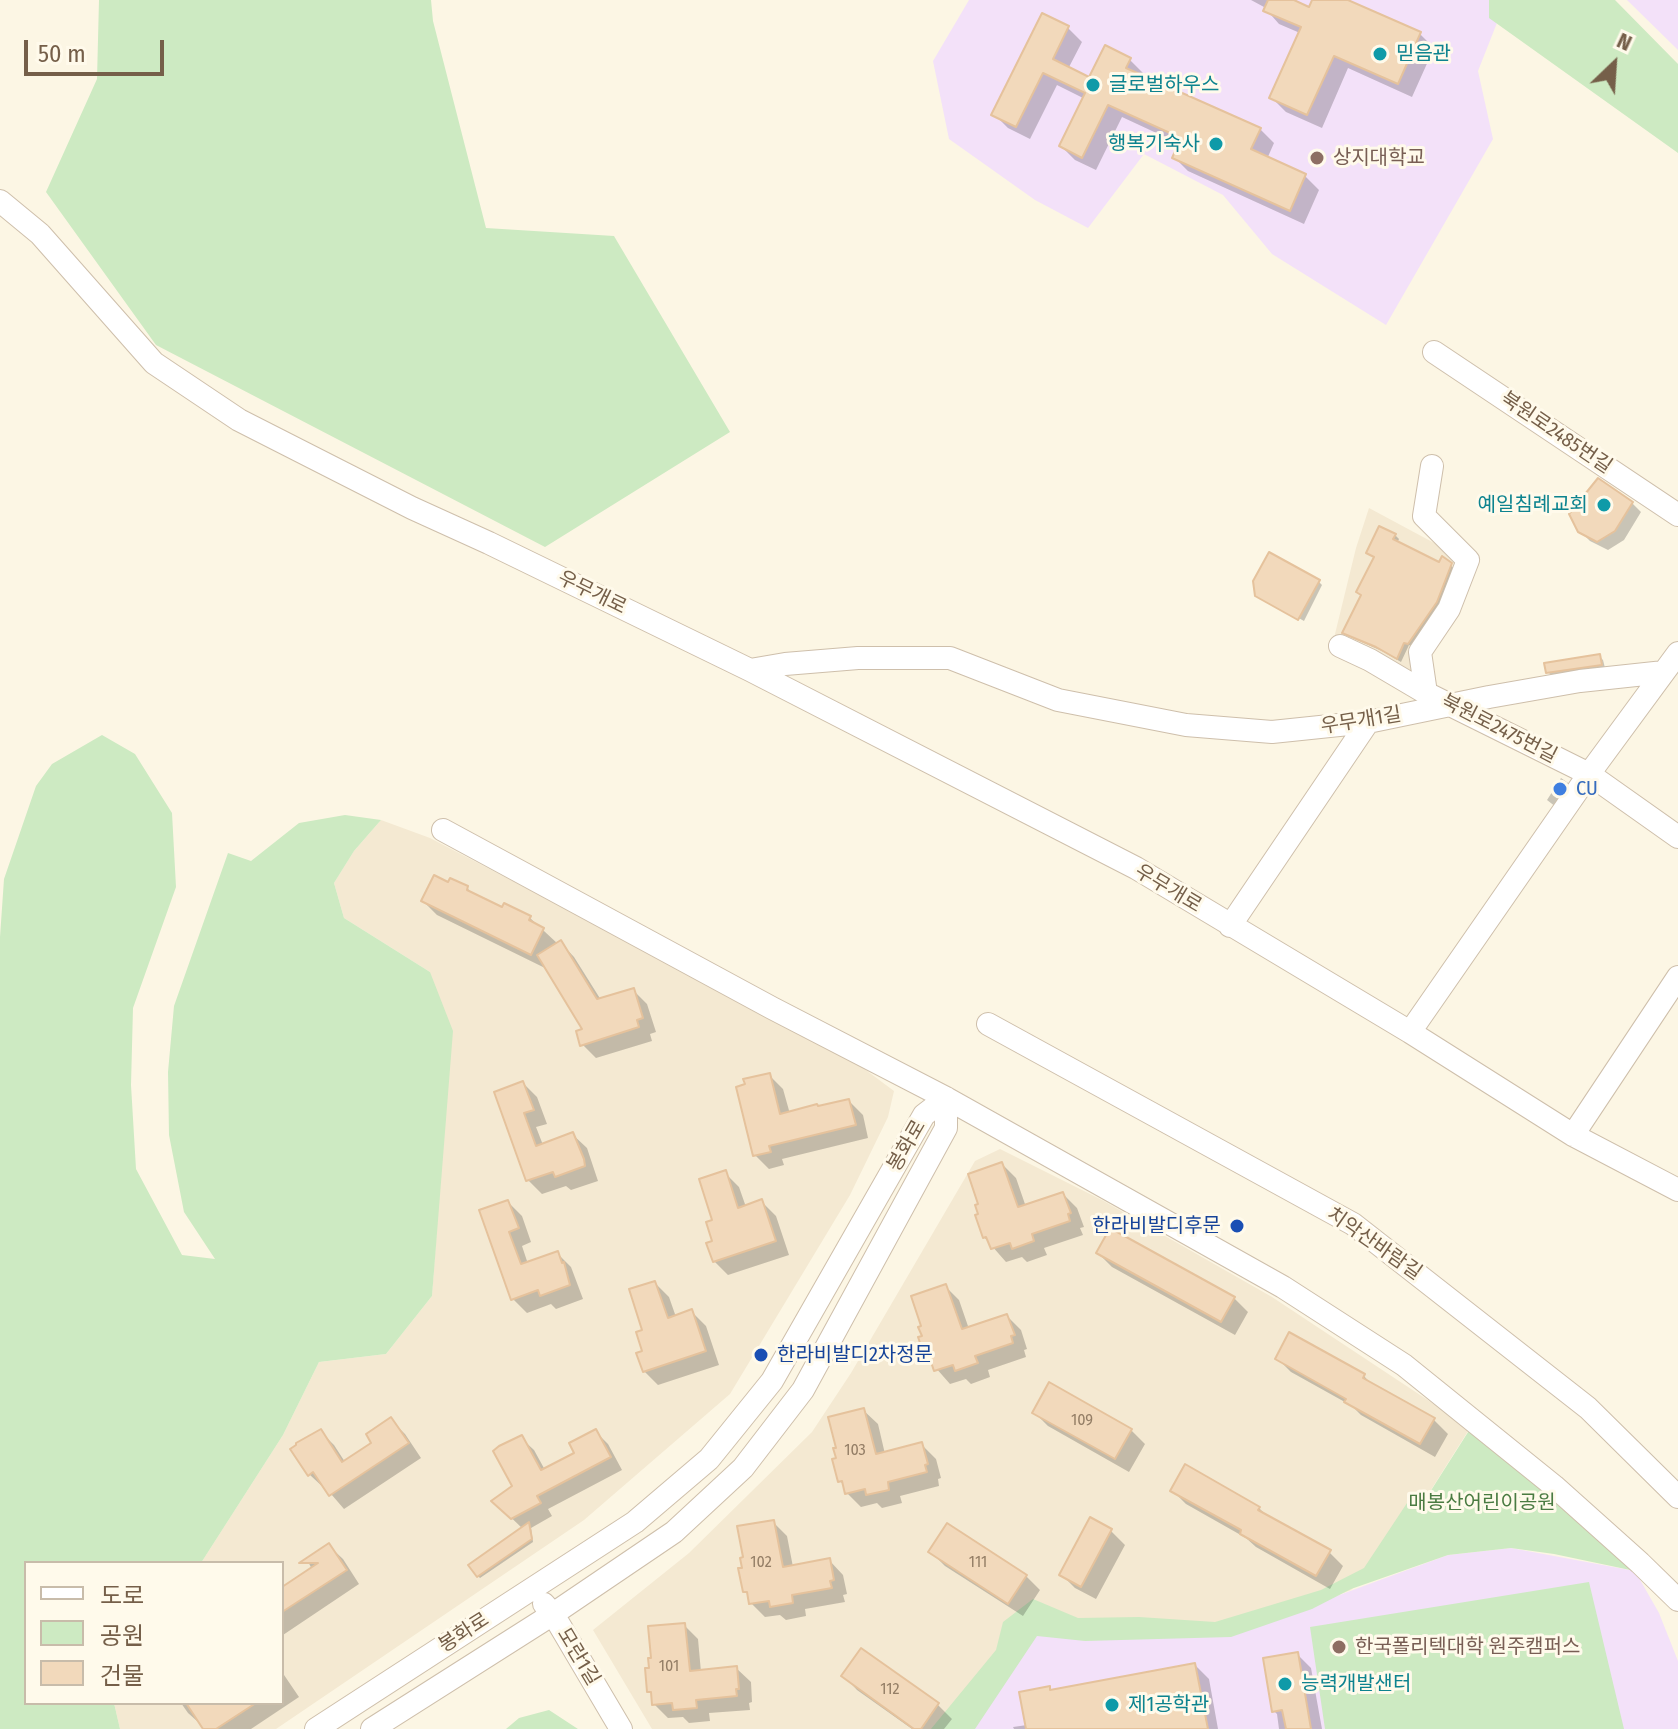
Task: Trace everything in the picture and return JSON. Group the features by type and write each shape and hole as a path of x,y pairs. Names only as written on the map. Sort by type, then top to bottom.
{"street":[{"name":"우무개로","path":"0,201 40,234 154,363 239,420 412,508 750,670 1136,868 1410,1032 1573,1135 1678,1190"},
{"name":"북원로2485번길","path":"1434,352 1678,515"},
{"name":"북원로2475번길","path":"1432,466 1424,516 1468,560 1449,609 1420,652 1426,693 1589,774 1678,837"},
{"path":"1340,646 1426,693"},
{"path":"1410,1032 1589,774 1678,653"},
{"name":"우무개1길","path":"750,670 858,658 950,658 1058,700 1186,725 1272,732 1368,722 1580,681 1664,672"},
{"path":"1230,926 1368,722"},
{"path":"443,830 946,1098 1283,1287 1404,1365 1554,1486 1678,1600"},
{"path":"1573,1135 1678,977"},
{"name":"치악산바람길","path":"988,1024 1353,1224 1588,1408 1678,1497"},
{"name":"봉화로","path":"316,1729 635,1522 709,1459 772,1381 924,1115 946,1098"},
{"name":"봉화로","path":"372,1729 553,1614 674,1532 743,1468 803,1390 946,1128 946,1098"},
{"name":"모란1길","path":"531,1588 553,1614 621,1729"}],"shaded area":[{"name":"상지대학교","path":"969,0 1506,0 1478,71 1493,139 1386,325 1272,254 1223,195 1144,154 1088,228 1035,200 949,139 933,61"},
{"path":"1627,0 1678,0 1678,50"},
{"path":"1369,508 1464,559 1419,685 1339,642 1335,634"},
{"path":"381,820 430,838 843,1053 894,1091 888,1117 850,1195 730,1394 584,1520 276,1729 120,1729 114,1705 284,1705 284,1561 202,1561 283,1435 319,1362 386,1354 432,1296 440,1182 430,972 344,918 334,883 354,851"},
{"path":"1000,1149 1102,1200 1272,1297 1470,1428 1393,1550 1351,1590 1296,1611 954,1729 652,1729 593,1630 689,1553 812,1432 851,1373 975,1161"},
{"name":"한국폴리텍대학 원주캠퍼스","path":"1511,1548 1635,1571 1659,1613 1678,1661 1678,1729 954,1729 1031,1609 1096,1628 1217,1634 1296,1611 1448,1555"}],"green space":[{"path":"99,0 431,0 433,21 486,228 614,236 730,432 545,547 156,345 46,192 97,79"},
{"path":"1489,0 1615,0 1678,64 1678,153 1489,18"},
{"path":"102,735 135,754 172,813 176,887 133,1008 131,1085 136,1169 182,1255 215,1259 184,1212 169,1135 168,1072 174,1006 228,853 251,861 299,823 345,815 381,820 354,851 334,883 344,918 430,972 453,1031 432,1296 386,1354 319,1362 283,1435 202,1561 24,1561 24,1705 114,1705 120,1729 0,1729 0,937 4,879 36,786 52,764"},
{"name":"매봉산어린이공원","path":"1470,1429 1635,1571 1511,1548 1448,1555 1351,1589 1312,1609 1231,1637 1085,1641 1037,1636 975,1729 931,1729 996,1650 1003,1622 1033,1599 1078,1618 1139,1617 1215,1622 1321,1590 1364,1568 1407,1503 1423,1503"},
{"path":"1589,1582 1624,1729 1325,1729 1310,1627"},
{"path":"549,1710 578,1729 506,1729 519,1718"}],"building":[{"name":"믿음관","path":"1268,0 1294,0 1309,7 1312,0 1348,0 1421,32 1398,84 1334,56 1307,115 1269,98 1301,27 1263,11"},
{"path":"1042,13 1069,26 1053,59 1089,77 1105,45 1131,58 1126,68 1261,128 1251,149 1306,174 1290,211 1172,158 1181,138 1108,105 1082,158 1059,146 1085,93 1043,73 1016,127 991,115"},
{"name":"예일침례교회","path":"1598,478 1633,502 1615,531 1597,542 1578,532 1569,514"},
{"path":"1379,526 1396,534 1393,539 1439,562 1442,556 1452,563 1437,602 1408,644 1404,643 1397,659 1342,633 1361,595 1356,592 1374,557 1366,553"},
{"path":"1269,552 1320,580 1298,620 1255,596 1253,581"},
{"path":"1600,654 1602,665 1546,673 1544,663"},
{"path":"434,875 448,882 450,878 502,907 504,903 531,916 529,920 544,928 531,955 421,901"},
{"path":"561,940 597,999 634,988 643,1018 637,1020 639,1027 580,1046 576,1031 582,1029 537,955"},
{"path":"770,1073 780,1114 849,1099 856,1125 769,1146 771,1152 753,1156 736,1087 745,1084 743,1079"},
{"path":"523,1081 534,1110 524,1113 536,1146 573,1132 585,1166 555,1177 553,1172 526,1181 494,1092"},
{"path":"1002,1162 1018,1207 1063,1192 1071,1213 1068,1214 1070,1221 1032,1234 1034,1241 1012,1249 1010,1243 991,1249 986,1237 983,1238 975,1215 978,1214 975,1205 978,1204 968,1174"},
{"path":"726,1170 738,1208 762,1199 776,1241 713,1262 706,1243 712,1241 706,1222 712,1220 699,1179"},
{"path":"508,1200 519,1228 509,1232 521,1264 558,1251 570,1285 540,1296 538,1290 511,1300 479,1210"},
{"path":"1110,1228 1235,1297 1221,1322 1096,1253"},
{"path":"655,1281 668,1318 692,1309 706,1351 643,1372 636,1353 642,1351 636,1332 642,1330 629,1289"},
{"path":"946,1284 962,1329 1007,1314 1015,1335 1011,1336 1013,1343 975,1356 978,1363 955,1371 953,1365 934,1371 930,1359 926,1360 918,1337 922,1336 918,1327 921,1326 911,1296"},
{"path":"1289,1332 1435,1418 1420,1444 1275,1359"},
{"path":"1049,1382 1132,1429 1115,1459 1032,1413"},
{"path":"864,1408 876,1454 922,1442 927,1472 888,1482 889,1490 866,1495 865,1489 845,1494 832,1459 836,1458 833,1448 836,1448 828,1417"},
{"path":"391,1417 409,1443 329,1496 313,1472 308,1476 290,1449 321,1429 342,1462 371,1443 366,1434"},
{"path":"596,1429 611,1457 537,1496 541,1503 511,1519 491,1501 512,1486 493,1451 499,1446 522,1435 541,1470 574,1453 569,1443"},
{"path":"1185,1464 1260,1507 1258,1510 1331,1550 1316,1576 1170,1491"},
{"path":"1090,1517 1112,1529 1081,1587 1059,1575"},
{"path":"774,1520 783,1567 830,1558 834,1580 830,1581 832,1588 792,1595 793,1603 770,1607 769,1601 749,1604 738,1568 742,1568 740,1558 743,1557 737,1526"},
{"path":"529,1522 532,1539 477,1577 468,1565"},
{"path":"947,1523 1027,1575 1008,1604 928,1552"},
{"path":"329,1543 347,1570 284,1611 284,1586 318,1563 299,1563"},
{"path":"685,1623 690,1671 737,1666 737,1696 696,1700 697,1708 673,1710 672,1703 652,1705 651,1692 647,1692 645,1668 649,1668 648,1658 651,1658 648,1626"},
{"path":"861,1648 939,1703 921,1729 914,1729 841,1676"},
{"name":"능력개발샌터","path":"1298,1652 1311,1729 1286,1729 1282,1710 1272,1712 1263,1658"},
{"name":"제1공학관","path":"1195,1663 1208,1729 1026,1729 1019,1692 1050,1686 1050,1690"},
{"path":"187,1705 253,1705 216,1729 203,1729"}],"place":[{"name":"믿음관","path":"1380,54"},
{"name":"글로벌하우스","path":"1093,85"},
{"name":"행복기숙사","path":"1216,144"},
{"name":"상지대학교","path":"1317,158"},
{"name":"예일침례교회","path":"1604,505"},
{"name":"CU","path":"1560,789"},
{"name":"한라비발디후문","path":"1237,1226"},
{"name":"한라비발디2차정문","path":"761,1355"},
{"name":"한국폴리텍대학 원주캠퍼스","path":"1339,1647"},
{"name":"능력개발샌터","path":"1285,1684"},
{"name":"제1공학관","path":"1112,1705"}]}
